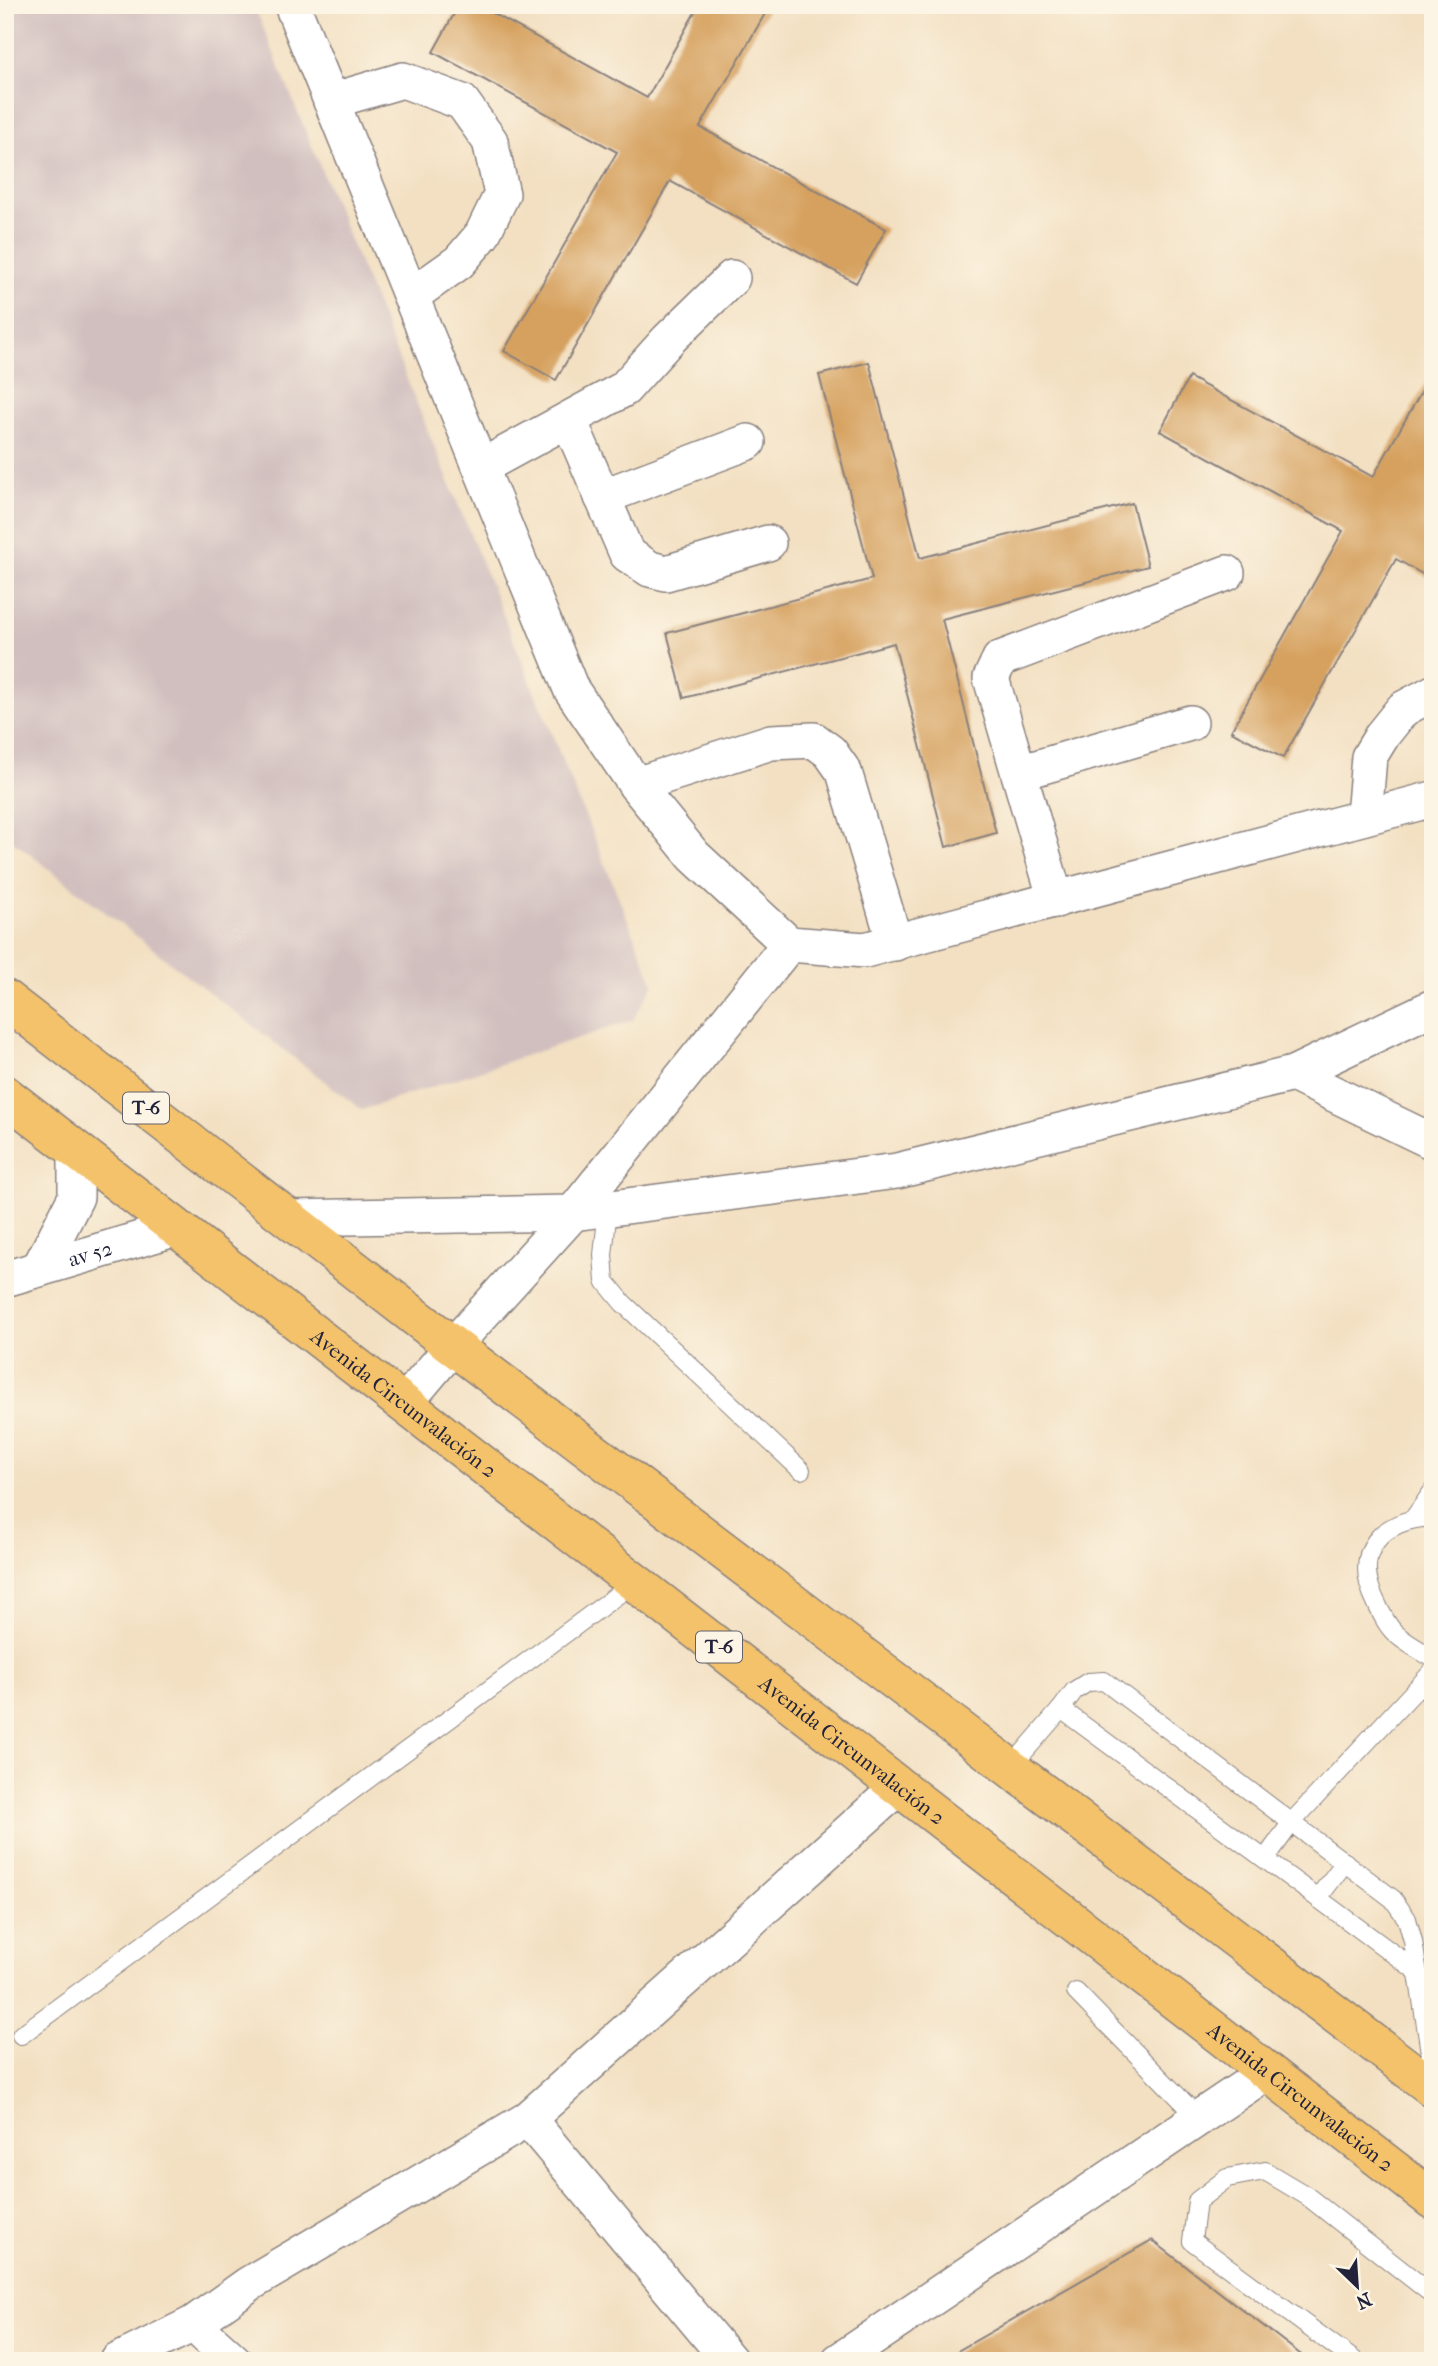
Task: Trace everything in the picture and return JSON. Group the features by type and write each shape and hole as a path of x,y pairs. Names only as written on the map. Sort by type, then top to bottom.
{"highway":[{"name":"T-6","path":"5,999 453,1346 1433,2088"},
{"name":"Avenida Circunvalación 2","path":"5,1095 1433,2200"}],"street":[{"path":"292,5 571,689 636,785 694,856 789,944 865,950 1433,799"},
{"path":"331,101 403,80 461,102 490,141 502,194 482,235 459,262 411,296"},
{"path":"481,467 624,389 668,340 732,278"},
{"path":"569,420 627,554 650,569 666,573 768,543"},
{"path":"602,497 748,442"},
{"path":"1056,900 991,678 1000,659 1227,573"},
{"path":"1364,817 1369,757 1403,709 1433,692"},
{"path":"1019,773 1190,723"},
{"path":"636,785 771,742 814,740 830,752 844,772 895,943"},
{"path":"404,1404 573,1213 789,944"},
{"path":"288,1218 573,1213 897,1171 1293,1074 1433,1007"},
{"path":"1293,1074 1433,1142"},
{"path":"39,1269 76,1197 76,1150"},
{"name":"av 52","path":"5,1279 177,1228"},
{"path":"118,2361 192,2324 248,2284 528,2119 900,1787"},
{"path":"839,2361 1267,2072"},
{"path":"528,2119 730,2361"},
{"path":"192,2324 234,2361"}],"lane":[{"path":"608,1209 603,1255 605,1281 622,1303 801,1469"},
{"path":"1414,1518 1433,1491"},
{"path":"1433,1517 1414,1518 1384,1530 1371,1546 1366,1569 1369,1589 1396,1634 1433,1658"},
{"path":"21,2035 635,1582"},
{"path":"1265,1859 1292,1822 1433,1671"},
{"path":"1010,1768 1074,1691 1088,1682 1104,1681 1393,1899 1407,1919 1418,1972 1429,2002 1433,2072"},
{"path":"1061,1709 1418,1972"},
{"path":"1318,1898 1345,1862"},
{"path":"1076,1992 1199,2118"},
{"path":"1355,2361 1192,2241 1197,2201 1227,2178 1265,2171 1307,2196 1433,2295"}],"shaded area":[{"path":"5,5 254,5 654,984 633,1020 362,1110 5,835"}],"building":[{"path":"459,5 478,5 647,98 699,5 770,5 700,127 886,229 856,283 670,181 556,380 504,351 617,152 433,52"},
{"path":"869,362 920,558 1132,503 1148,566 942,619 996,833 946,847 894,643 684,698 667,633 872,579 819,375"},
{"path":"1433,371 1433,495 1427,506 1433,509 1433,580 1396,559 1283,758 1231,731 1343,531 1160,431 1189,377 1373,477"},
{"path":"1152,2240 1309,2361 940,2361"}]}
